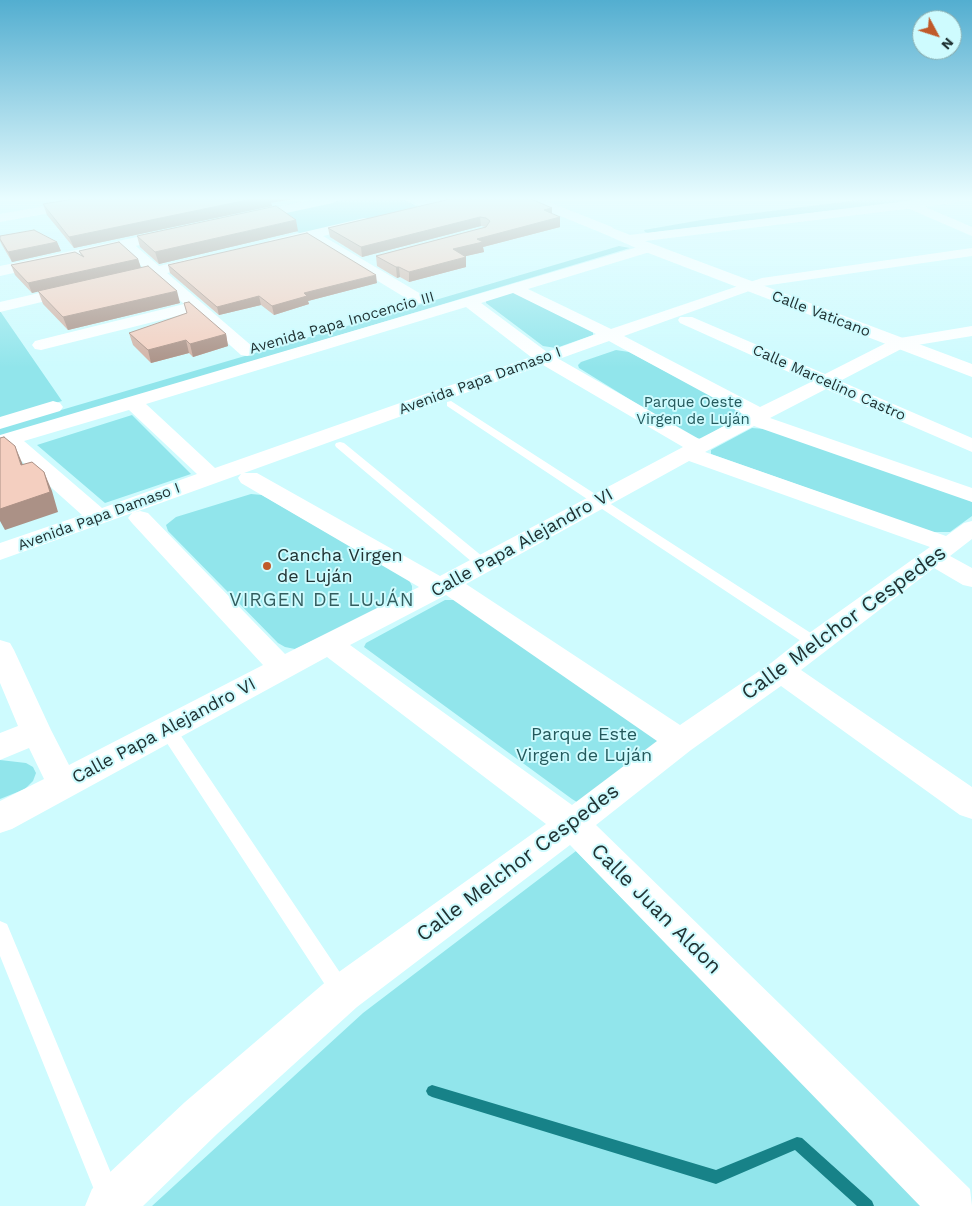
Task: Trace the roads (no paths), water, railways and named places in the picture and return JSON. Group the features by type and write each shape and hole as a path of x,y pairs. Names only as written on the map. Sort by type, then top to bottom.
{"street":[{"path":"0,271 73,255"},
{"path":"138,255 247,351"},
{"path":"346,255 420,300"},
{"name":"Avenida Papa Inocencio III","path":"347,321 573,255"},
{"name":"Avenida Papa Inocencio III","path":"3,435 132,402 624,255"},
{"name":"Calle Vaticano","path":"667,255 972,371"},
{"name":"Avenida Papa Damaso I","path":"0,568 451,404 608,335 748,286 762,282 949,255"},
{"path":"0,306 215,258"},
{"path":"360,264 378,259"},
{"path":"514,288 624,342 756,417 972,495"},
{"name":"Avenida Papa Damaso I","path":"0,552 212,477 550,362 624,342 764,293"},
{"path":"469,302 550,362 692,450 941,551 972,579"},
{"path":"41,345 196,306"},
{"name":"Calle Marcelino Castro","path":"686,320 972,446"},
{"name":"Calle Papa Alejandro VI","path":"0,818 282,668 443,586 692,450 900,343 972,331"},
{"name":"Avenida Papa Inocencio III","path":"228,356 265,345"},
{"path":"132,402 212,477"},
{"path":"66,403 3,435 98,517"},
{"path":"249,478 443,586 680,741"},
{"path":"140,518 282,668"},
{"name":"Calle Melchor Cespedes","path":"110,1204 201,1118 343,993 572,824 680,741 781,671 815,643 972,528"},
{"name":"Calle Juan Aldon","path":"330,645 572,824 953,1206"},
{"path":"0,650 36,732 63,785"},
{"path":"781,671 972,805"},
{"path":"0,747 36,732"}],"lane":[{"path":"451,404 815,643"},
{"path":"340,445 483,564"},
{"path":"167,729 343,993"},
{"path":"0,932 110,1204"}],"waterway":[{"path":"432,1091 716,1177 797,1143 867,1206"}],"place":[{"name":"Cancha Virgen de Luján","path":"267,566"}],"district":[{"name":"VIRGEN DE LUJÁN","path":"322,600"}],"park label":[{"name":"Parque Oeste Virgen de Luján","path":"693,412"},
{"name":"Parque Este Virgen de Luján","path":"584,745"}]}
